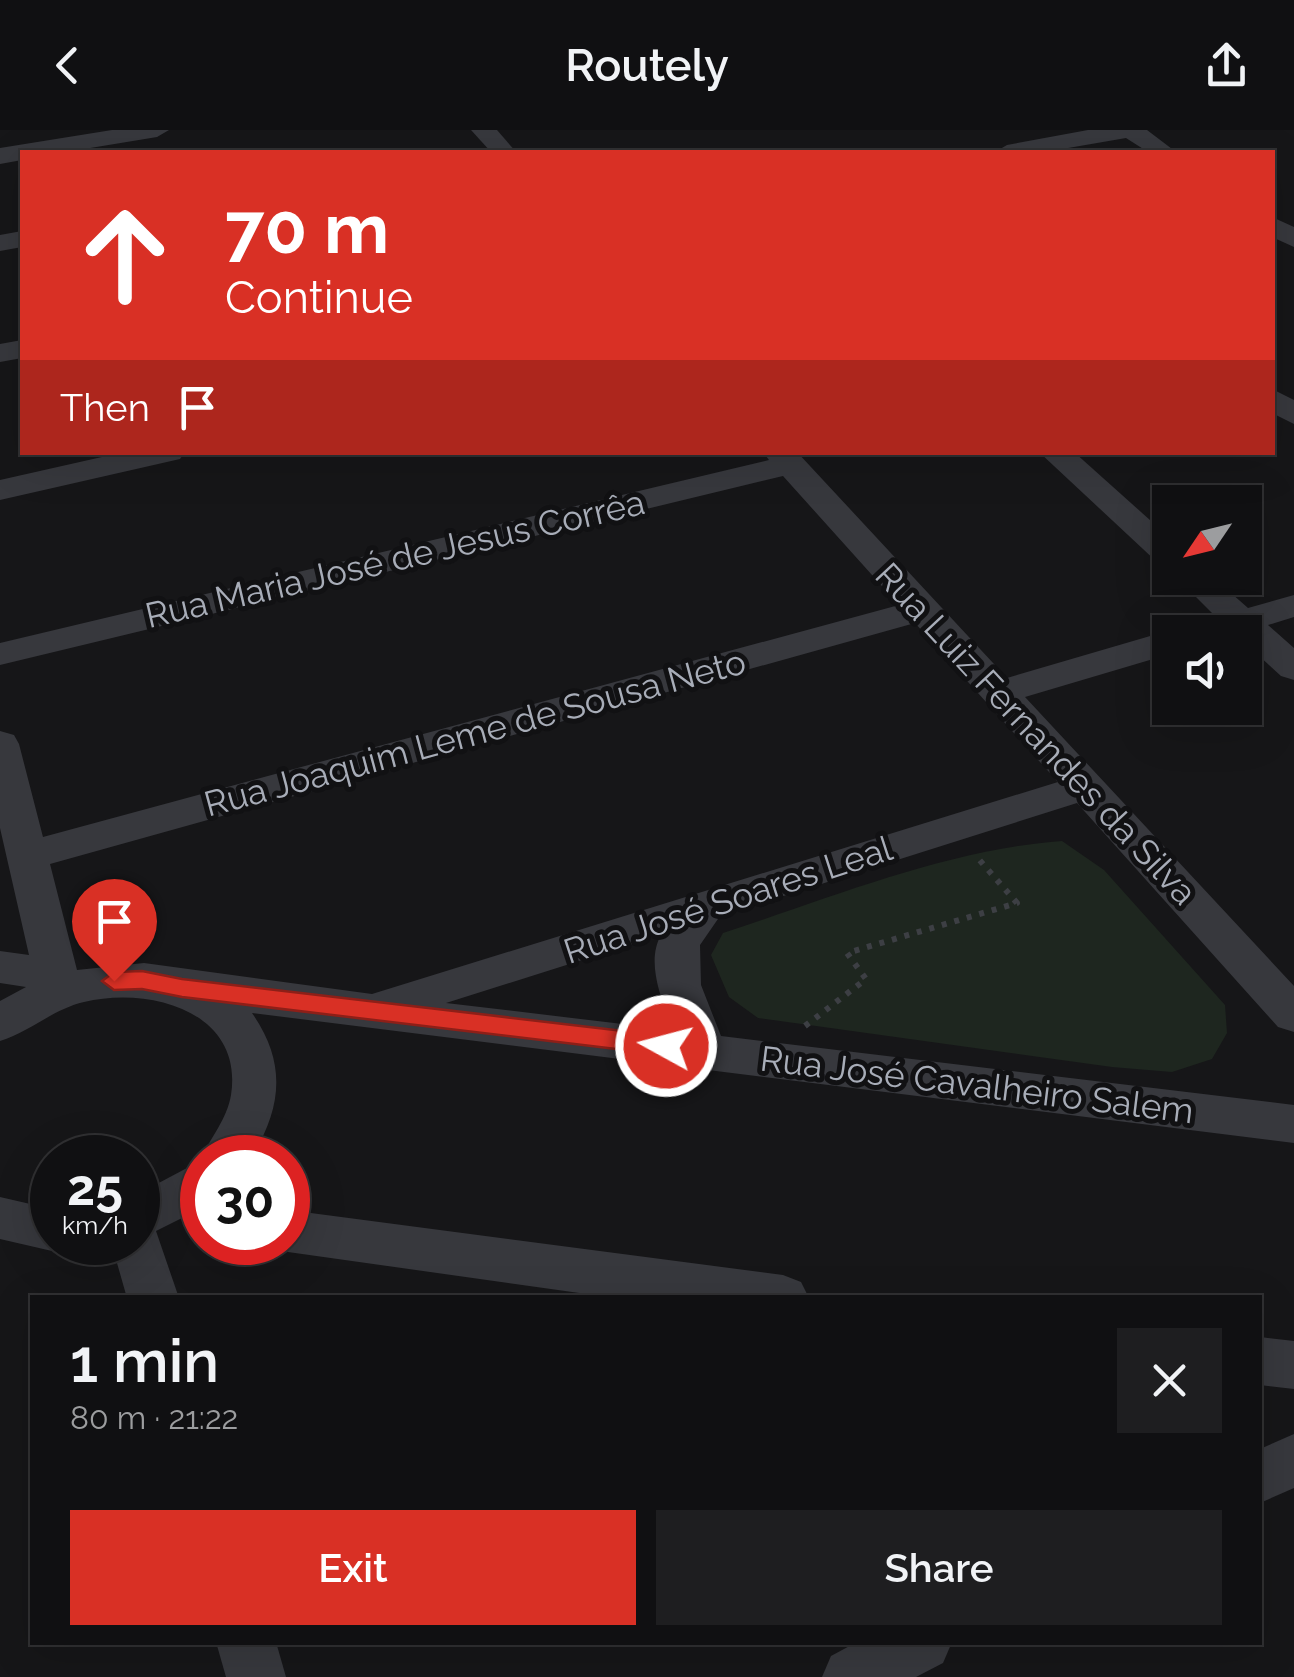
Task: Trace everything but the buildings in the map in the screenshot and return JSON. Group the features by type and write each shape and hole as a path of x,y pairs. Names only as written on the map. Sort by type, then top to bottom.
{"street":[{"path":"36,150 157,130"},
{"path":"483,130 502,150"},
{"path":"1018,150 1130,130 1161,150"},
{"path":"0,490 156,455"},
{"path":"1059,455 1152,540"},
{"name":"Rua Luiz Fernandes da Silva","path":"784,459 1294,1015"},
{"name":"Rua Maria José de Jesus Corrêa","path":"0,654 784,459"},
{"path":"1213,595 1235,615"},
{"path":"1262,615 1294,606"},
{"name":"Rua Joaquim Leme de Sousa Neto","path":"27,856 923,610"},
{"path":"1262,639 1294,668"},
{"path":"999,693 1152,647"},
{"path":"0,744 58,983"},
{"name":"Rua José Soares Leal","path":"371,1009 1085,787"},
{"path":"703,1050 679,985 678,943 704,907"},
{"path":"0,967 58,983"},
{"name":"Rua José Cavalheiro Salem","path":"58,983 128,980 1294,1124"},
{"path":"0,1024 58,983"},
{"path":"182,988 215,1003 233,1018 255,1056 254,1104 241,1135"},
{"path":"0,1218 30,1225"},
{"path":"310,1235 760,1295"},
{"path":"148,1265 153,1295"},
{"path":"1262,1360 1294,1365"},
{"path":"1262,1476 1294,1460"},
{"path":"247,1645 256,1677"},
{"path":"852,1677 916,1645"}],"path":[{"path":"764,1058 866,979 848,953 1017,904 952,829"}],"shaded area":[{"path":"1062,841 1104,870 1225,1005 1227,1033 1212,1059 1172,1072 1112,1067 758,1018 729,997 711,955 723,933 847,891 976,854"}],"route":[{"path":"114,981 142,980 666,1046"}]}
